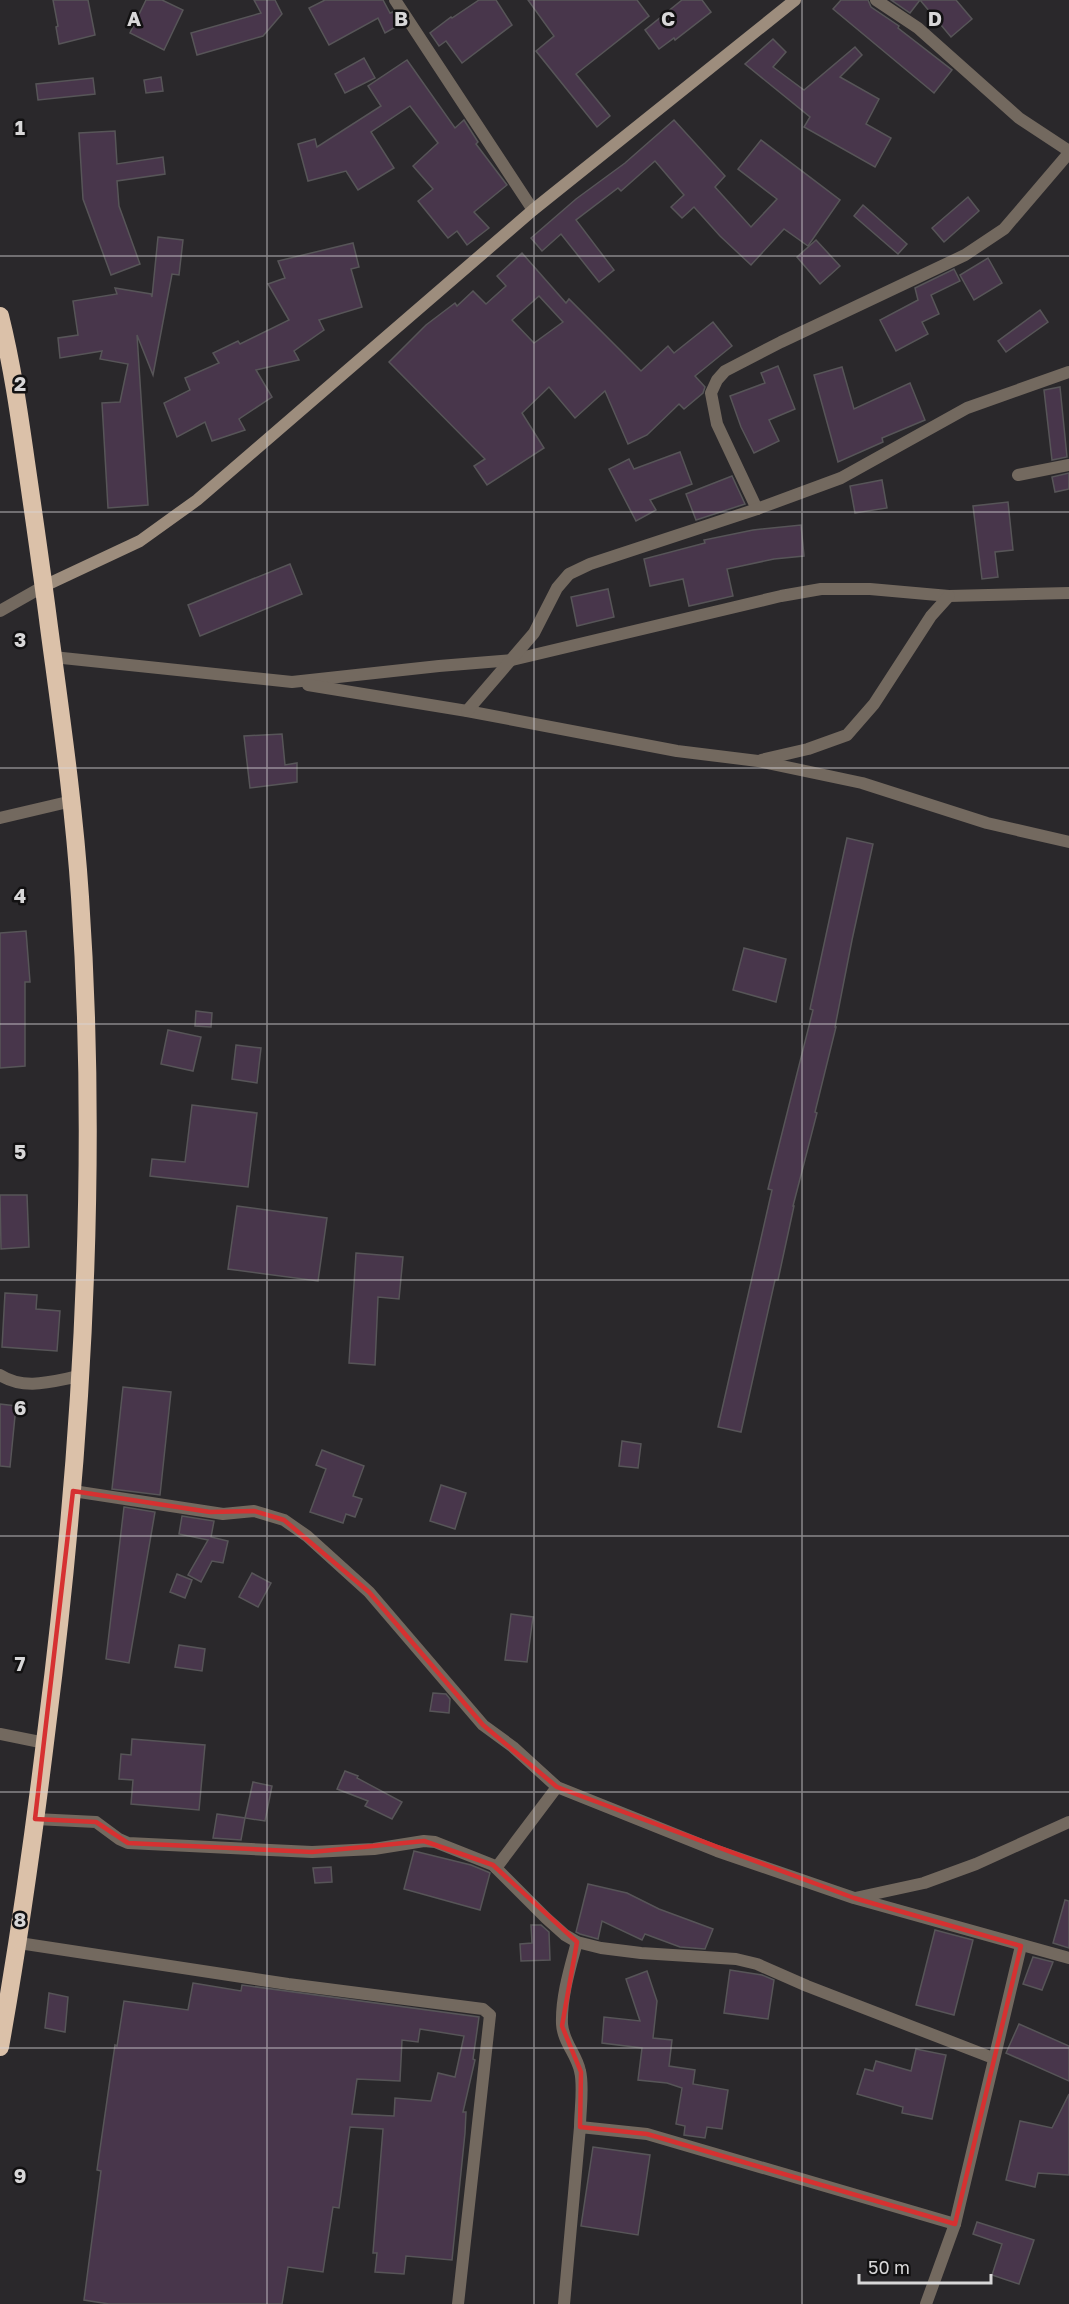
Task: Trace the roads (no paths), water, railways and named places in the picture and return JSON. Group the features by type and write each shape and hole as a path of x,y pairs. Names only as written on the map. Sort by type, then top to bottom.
{"highway":[{"path":"0,316 16,391 72,801 80,897 86,1021 86,1255 73,1491 45,1743 19,1943 0,2047"}],"street":[{"path":"395,0 533,210"},
{"path":"0,611 44,586 140,541 197,500 533,210 795,0"},
{"path":"757,509 717,424 711,393 717,380 725,371 781,342 965,255 1004,228 1069,152 1019,118 918,28 876,0"},
{"path":"467,711 534,633 557,588 569,574 590,564 757,509 841,478 967,408 1069,372"},
{"path":"1018,475 1069,465"},
{"path":"292,682 512,660 781,596 821,589 949,596 1069,593"},
{"path":"758,761 808,749 847,735 874,704 931,616 949,596"},
{"path":"53,657 292,682 467,711 678,751 758,761 862,783 987,823 1069,842"},
{"path":"0,818 72,801"},
{"path":"0,1375 9,1381 21,1384 46,1383 80,1376"},
{"path":"73,1491 216,1513 254,1511 284,1520 307,1536 369,1592 483,1725 513,1747 557,1787 717,1851 854,1898 1069,1958"},
{"path":"0,1734 45,1743"},
{"path":"496,1868 557,1787"},
{"path":"35,1819 96,1822 128,1843 257,1851 312,1852 374,1849 424,1841 435,1842 496,1868 546,1918 565,1935 577,1942 601,1948 641,1953 736,1959 757,1964 807,1986 993,2058"},
{"path":"854,1898 924,1883 976,1864 1069,1822"},
{"path":"564,2304 580,2127 580,2072 565,2038 562,2010 577,1942"},
{"path":"19,1943 288,1984 488,2011 490,2015 458,2304"},
{"path":"928,2302 956,2224 1021,1946"},
{"path":"580,2127 647,2134 956,2224"}]}
